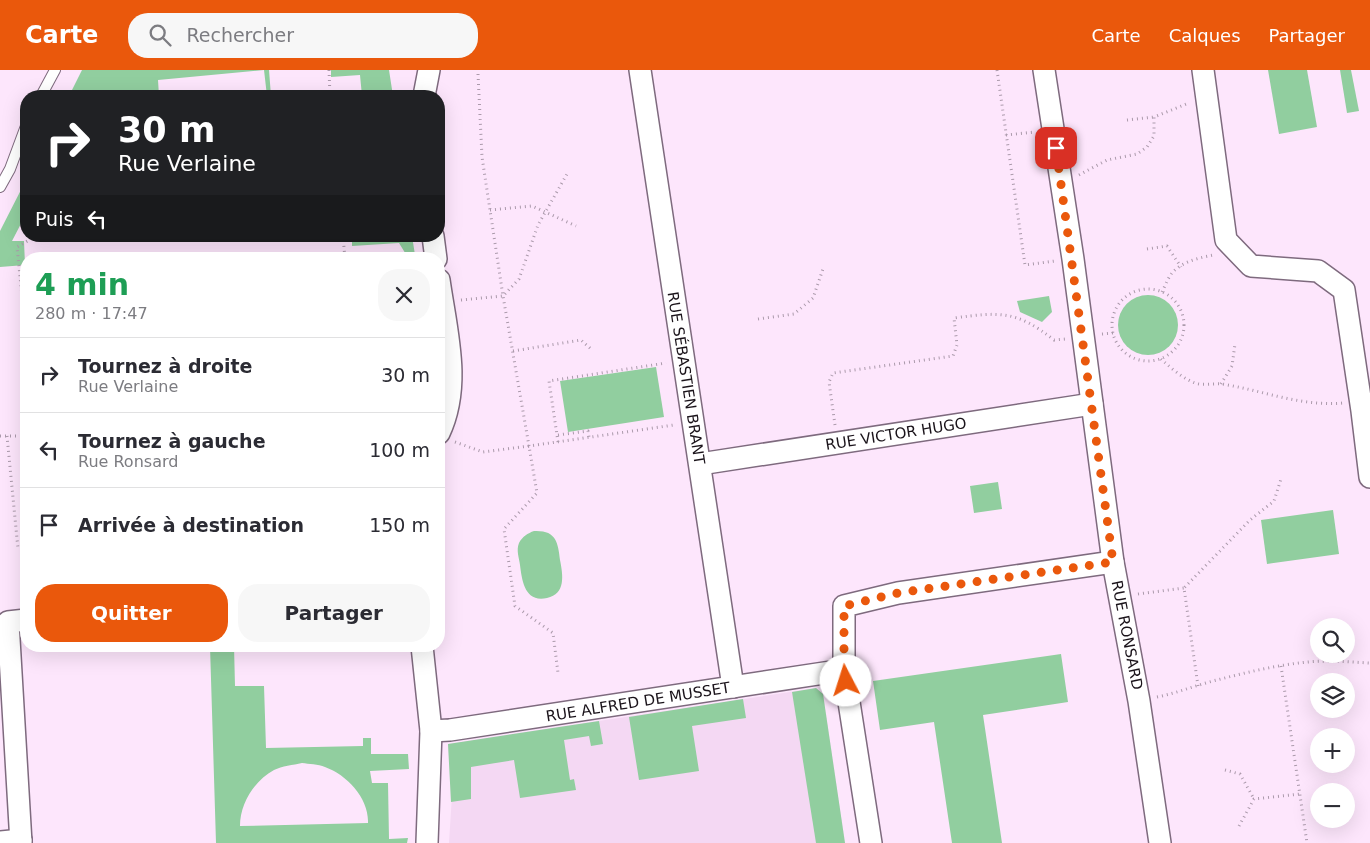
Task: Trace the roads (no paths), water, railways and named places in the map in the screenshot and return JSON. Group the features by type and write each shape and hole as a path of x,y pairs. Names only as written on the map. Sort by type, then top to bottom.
{"street":[{"path":"425,90 429,70"},
{"name":"RUE SÉBASTIEN BRANT","path":"640,70 733,687"},
{"name":"RUE RONSARD","path":"1044,70 1073,259 1113,562 1139,701 1160,843"},
{"path":"1203,70 1226,240 1251,266 1318,271 1344,290 1361,400 1370,477"},
{"path":"445,321 450,353 451,380 445,425"},
{"name":"RUE VICTOR HUGO","path":"700,464 1092,404"},
{"path":"871,843 844,670 844,606 898,593 1113,562"},
{"path":"14,841 17,621"},
{"path":"423,652 432,731 427,843"},
{"name":"RUE ALFRED DE MUSSET","path":"432,731 450,730 844,670"}],"lane":[{"path":"44,90 55,70"},
{"path":"0,187 10,169 20,142"}]}
